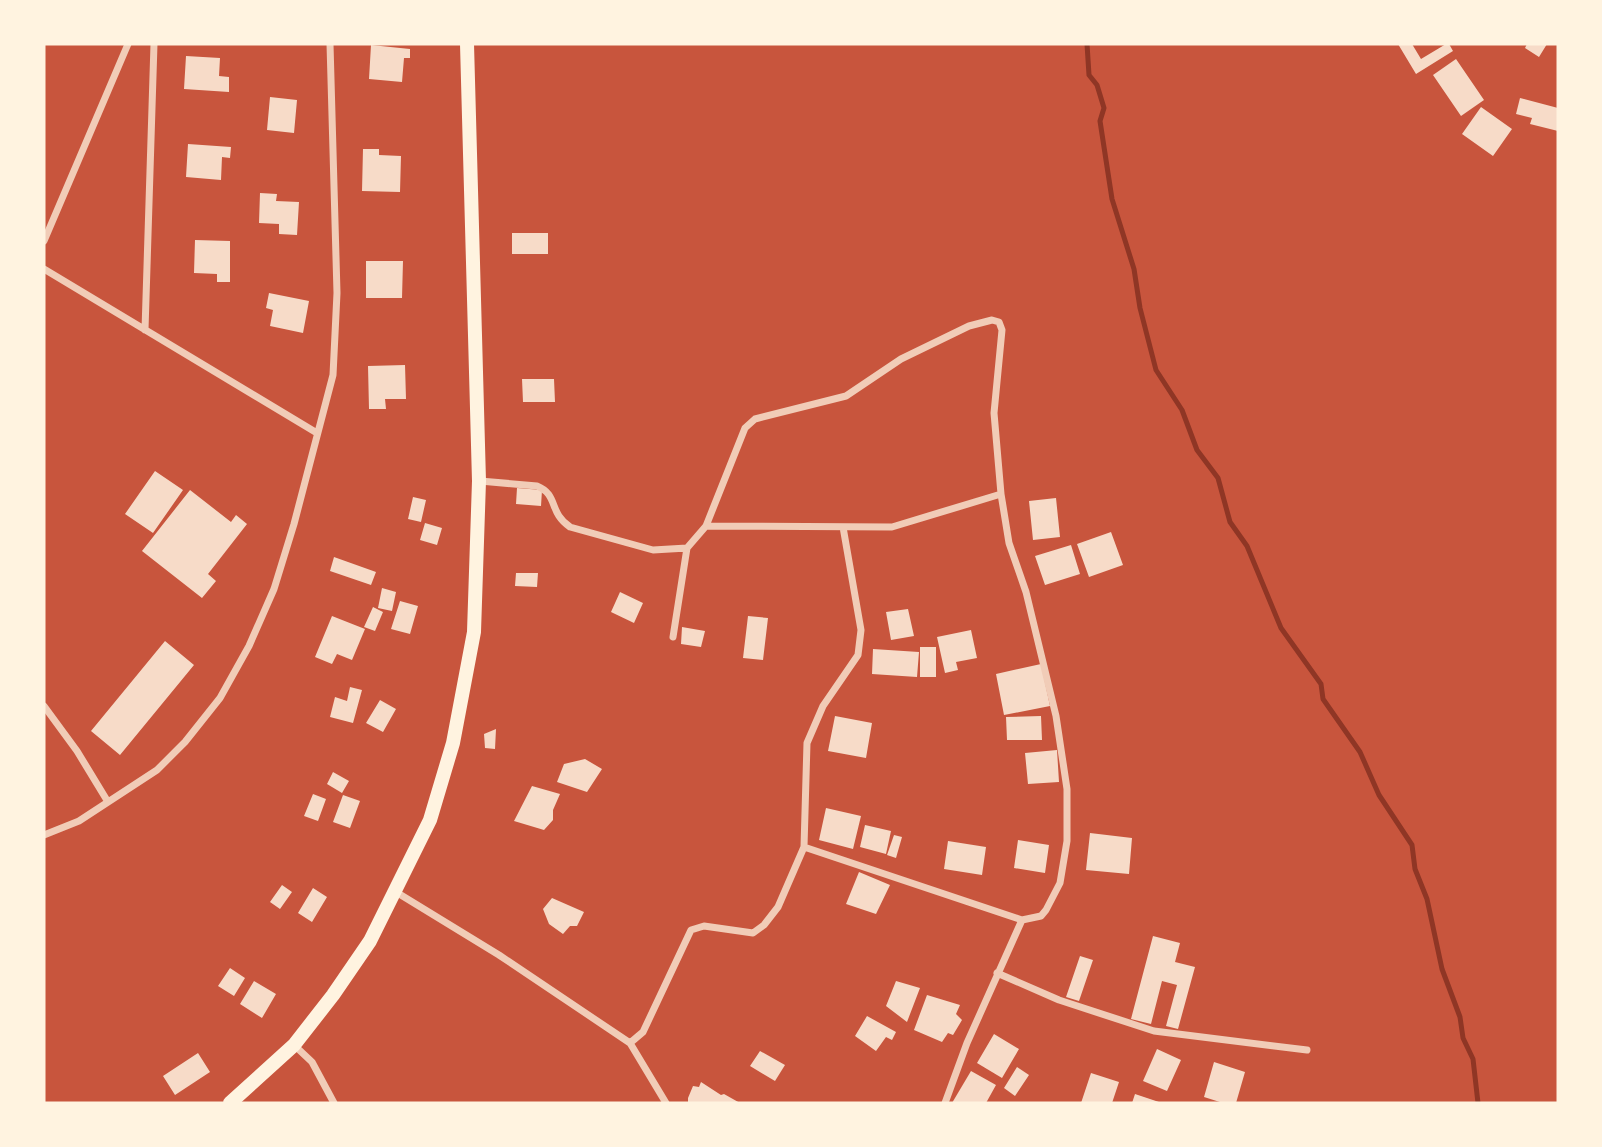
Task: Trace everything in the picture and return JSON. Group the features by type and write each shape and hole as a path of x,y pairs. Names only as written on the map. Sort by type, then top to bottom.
{"main road":[{"path":"230,1103 294,1045 370,941 430,820 453,743 474,632 479,481 467,44"}],"street":[{"path":"44,241 128,44"},
{"path":"145,330 154,44"},
{"path":"44,835 79,821 157,770 185,743 220,698 249,646 274,589 294,524 332,375 337,293 330,44"},
{"path":"44,269 317,433"},
{"path":"673,636 687,548 706,526 745,428 755,419 846,396 901,359 970,326 992,320 999,322 1002,330 994,413 1001,495 1009,543 1026,592 1056,716 1067,789 1067,841 1060,883 1041,916 1022,920 804,847"},
{"path":"479,481 545,489 560,520 570,527 653,550 687,548"},
{"path":"706,526 892,527 1001,495"},
{"path":"630,1043 643,1031 691,930 704,926 752,933 764,925 778,907 804,847 807,743 823,706 858,655 861,629 843,527"},
{"path":"44,706 77,751 108,802"},
{"path":"396,892 499,955 630,1043 666,1103"},
{"path":"945,1103 967,1043 1022,920"},
{"path":"997,973 1059,1000 1154,1031 1307,1050"},
{"path":"294,1045 312,1062 334,1103"}],"building":[{"path":"1398,44 1412,44 1421,59 1446,44 1449,44 1453,51 1416,74"},
{"path":"1527,44 1547,44 1539,57 1525,48"},
{"path":"371,45 410,49 410,58 404,58 402,82 369,79"},
{"path":"186,56 220,58 219,76 229,77 229,92 184,89"},
{"path":"1456,59 1484,100 1461,116 1433,75"},
{"path":"270,97 297,100 294,133 267,130"},
{"path":"1520,98 1558,108 1558,131 1530,124 1532,118 1516,114"},
{"path":"1481,107 1512,129 1493,156 1462,134"},
{"path":"188,144 231,147 230,158 222,157 221,180 186,177"},
{"path":"363,149 379,149 379,155 401,156 400,192 362,191"},
{"path":"260,193 277,194 276,201 299,202 297,235 279,234 279,224 259,223"},
{"path":"512,233 548,233 548,254 512,254"},
{"path":"195,240 230,241 230,282 217,282 217,274 194,273"},
{"path":"366,261 403,261 402,298 366,298"},
{"path":"269,293 309,301 303,333 270,326 273,310 266,308"},
{"path":"405,365 406,399 385,399 386,409 369,409 368,366"},
{"path":"522,379 554,379 555,402 523,402"},
{"path":"155,471 183,490 153,533 125,514"},
{"path":"517,488 542,490 541,506 516,504"},
{"path":"190,490 231,522 236,515 247,524 208,574 216,581 202,598 142,551"},
{"path":"413,497 426,500 421,522 408,519"},
{"path":"1056,498 1060,537 1033,540 1029,501"},
{"path":"425,523 442,528 437,545 420,540"},
{"path":"1111,532 1123,565 1089,577 1077,544"},
{"path":"1071,545 1080,574 1045,585 1035,556"},
{"path":"334,557 376,572 371,585 330,571"},
{"path":"516,573 538,573 537,587 515,586"},
{"path":"382,588 396,592 392,611 378,608"},
{"path":"620,592 643,603 634,623 611,612"},
{"path":"400,601 418,606 410,634 391,629"},
{"path":"373,607 383,612 375,631 364,627"},
{"path":"908,609 914,636 891,640 886,612"},
{"path":"332,616 365,629 352,660 337,654 332,664 315,657"},
{"path":"748,616 768,618 763,660 743,658"},
{"path":"682,627 705,631 701,647 681,644"},
{"path":"971,630 977,658 956,662 958,670 945,673 937,637"},
{"path":"165,641 194,665 120,755 91,731"},
{"path":"920,647 936,647 936,677 920,677"},
{"path":"873,649 919,652 917,677 872,674"},
{"path":"1041,664 1050,706 1004,715 996,674"},
{"path":"350,687 362,690 353,723 330,717 335,697 347,701"},
{"path":"380,700 396,709 383,732 366,723"},
{"path":"835,716 872,723 866,758 828,751"},
{"path":"1041,716 1042,740 1007,740 1006,717"},
{"path":"496,729 495,749 485,748 484,734"},
{"path":"1057,750 1059,782 1028,784 1025,753"},
{"path":"585,759 602,769 587,792 557,782 564,764"},
{"path":"333,772 349,781 342,793 327,784"},
{"path":"532,786 560,794 553,810 553,820 544,830 514,821"},
{"path":"313,794 326,799 318,821 304,816"},
{"path":"343,795 360,801 350,828 333,822"},
{"path":"826,808 861,816 853,849 819,840"},
{"path":"865,825 891,831 886,854 860,847"},
{"path":"1090,833 1132,838 1129,874 1086,870"},
{"path":"894,835 902,837 896,858 887,855"},
{"path":"1018,840 1049,845 1045,873 1014,868"},
{"path":"948,841 986,847 982,875 944,869"},
{"path":"859,872 890,885 876,914 846,904"},
{"path":"282,885 292,892 280,909 270,902"},
{"path":"313,888 327,897 312,922 298,913"},
{"path":"552,898 584,912 577,926 570,926 563,934 549,924 543,909"},
{"path":"1153,936 1180,943 1175,962 1195,967 1178,1029 1166,1026 1177,985 1162,981 1151,1024 1131,1019"},
{"path":"1080,956 1093,960 1079,1001 1066,997"},
{"path":"230,968 245,978 234,996 218,986"},
{"path":"254,981 276,994 262,1018 240,1004"},
{"path":"896,981 920,988 907,1022 886,1006"},
{"path":"927,995 960,1005 956,1014 962,1020 953,1035 948,1033 942,1042 914,1030"},
{"path":"867,1016 896,1032 892,1040 886,1037 876,1051 855,1036"},
{"path":"994,1034 1019,1049 1002,1078 977,1063"},
{"path":"1157,1049 1181,1060 1167,1091 1143,1081"},
{"path":"760,1051 785,1065 775,1081 750,1066"},
{"path":"198,1053 210,1072 175,1095 163,1076"},
{"path":"1214,1062 1245,1072 1236,1103 1223,1103 1204,1097"},
{"path":"1017,1067 1029,1075 1015,1096 1004,1088"},
{"path":"971,1071 996,1085 986,1103 952,1103"},
{"path":"1091,1073 1119,1082 1112,1103 1081,1103"},
{"path":"701,1082 740,1103 688,1103 693,1086 699,1087"},
{"path":"1135,1094 1162,1103 1132,1103"}],"waterway":[{"path":"1087,44 1089,75 1097,85 1104,108 1100,121 1112,199 1134,269 1140,308 1156,370 1182,410 1197,450 1218,478 1230,522 1247,546 1281,628 1321,684 1323,699 1360,752 1379,795 1412,845 1415,869 1427,899 1442,969 1460,1017 1463,1038 1473,1059 1478,1103"}]}
